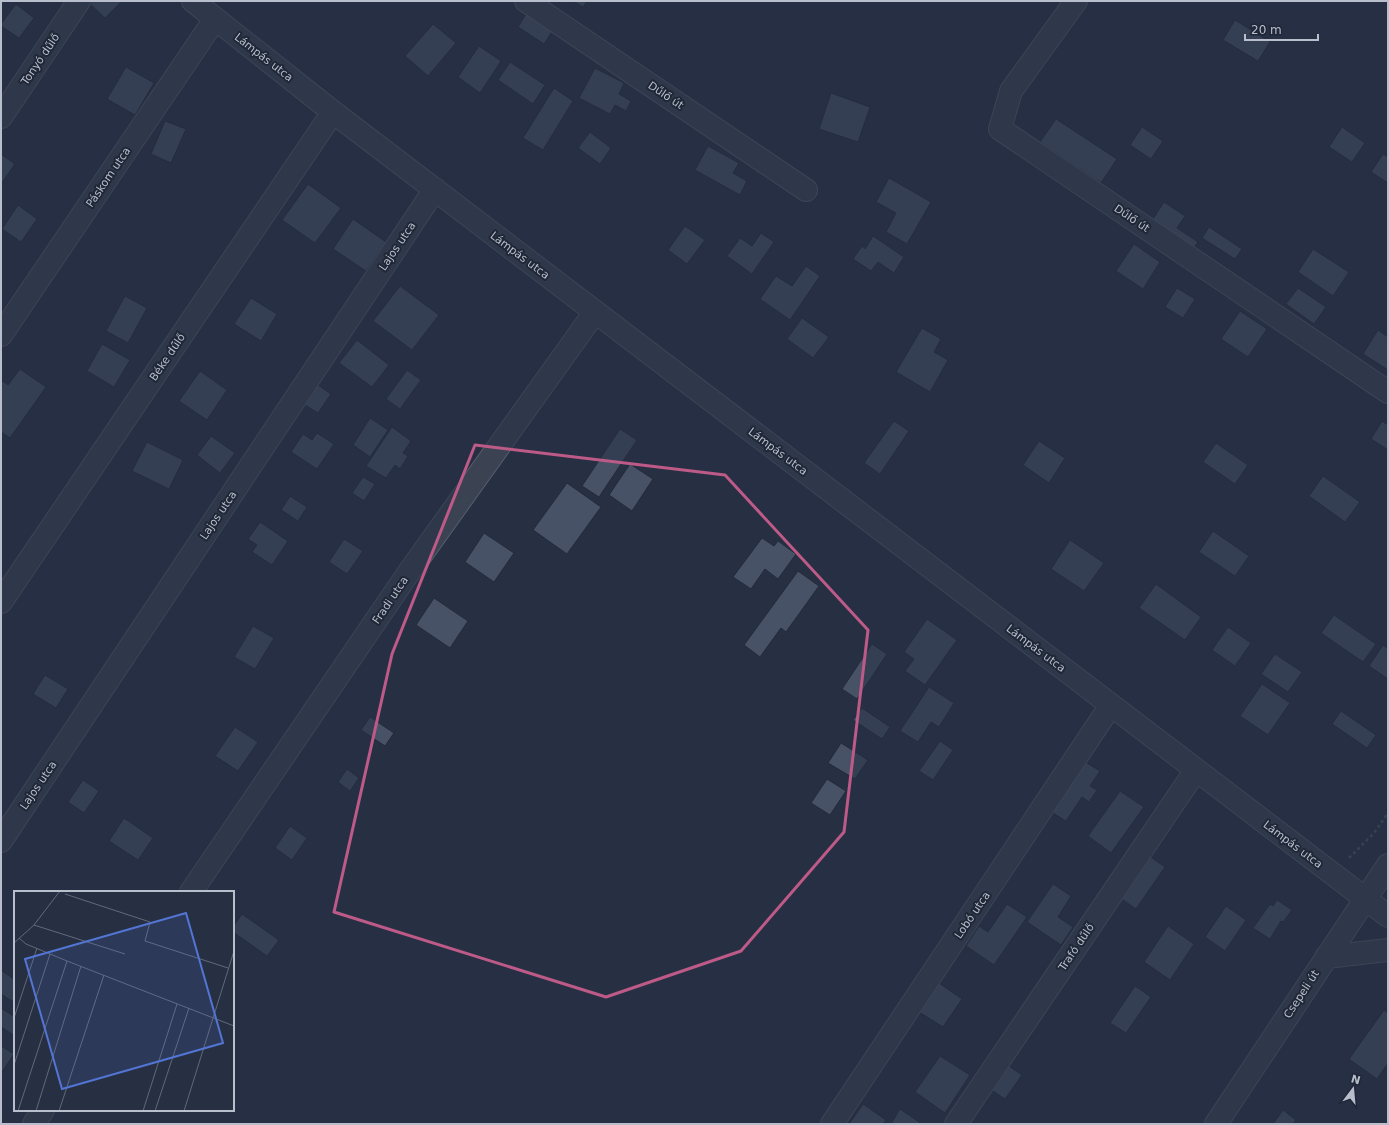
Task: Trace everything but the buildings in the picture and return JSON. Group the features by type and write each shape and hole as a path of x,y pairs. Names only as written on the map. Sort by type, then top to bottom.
{"street":[{"name":"Tonyó dűlő","path":"1,117 79,1"},
{"name":"Lámpás utca","path":"192,1 333,112 1388,916"},
{"name":"Dűlő út","path":"526,1 806,190"},
{"name":"Dűlő út","path":"1076,1 1011,91 1000,129 1388,392"},
{"name":"Páskom utca","path":"1,335 215,19"},
{"name":"Béke dűlő","path":"1,602 333,112"},
{"name":"Lajos utca","path":"1,842 435,190"},
{"name":"Fradi utca","path":"193,891 409,572 595,312"},
{"name":"Lobó utca","path":"832,1124 1111,705"},
{"name":"Trafó dűlő","path":"956,1124 1196,770"},
{"name":"Csepeli út","path":"1216,1124 1388,865"},
{"path":"1326,957 1388,950"},
{"path":"34,1124 42,1111"}],"path":[{"path":"1334,875 1374,833 1388,813"}],"highlighted area":[{"path":"475,445 725,475 868,630 844,832 741,951 606,997 334,912 392,654"}]}
